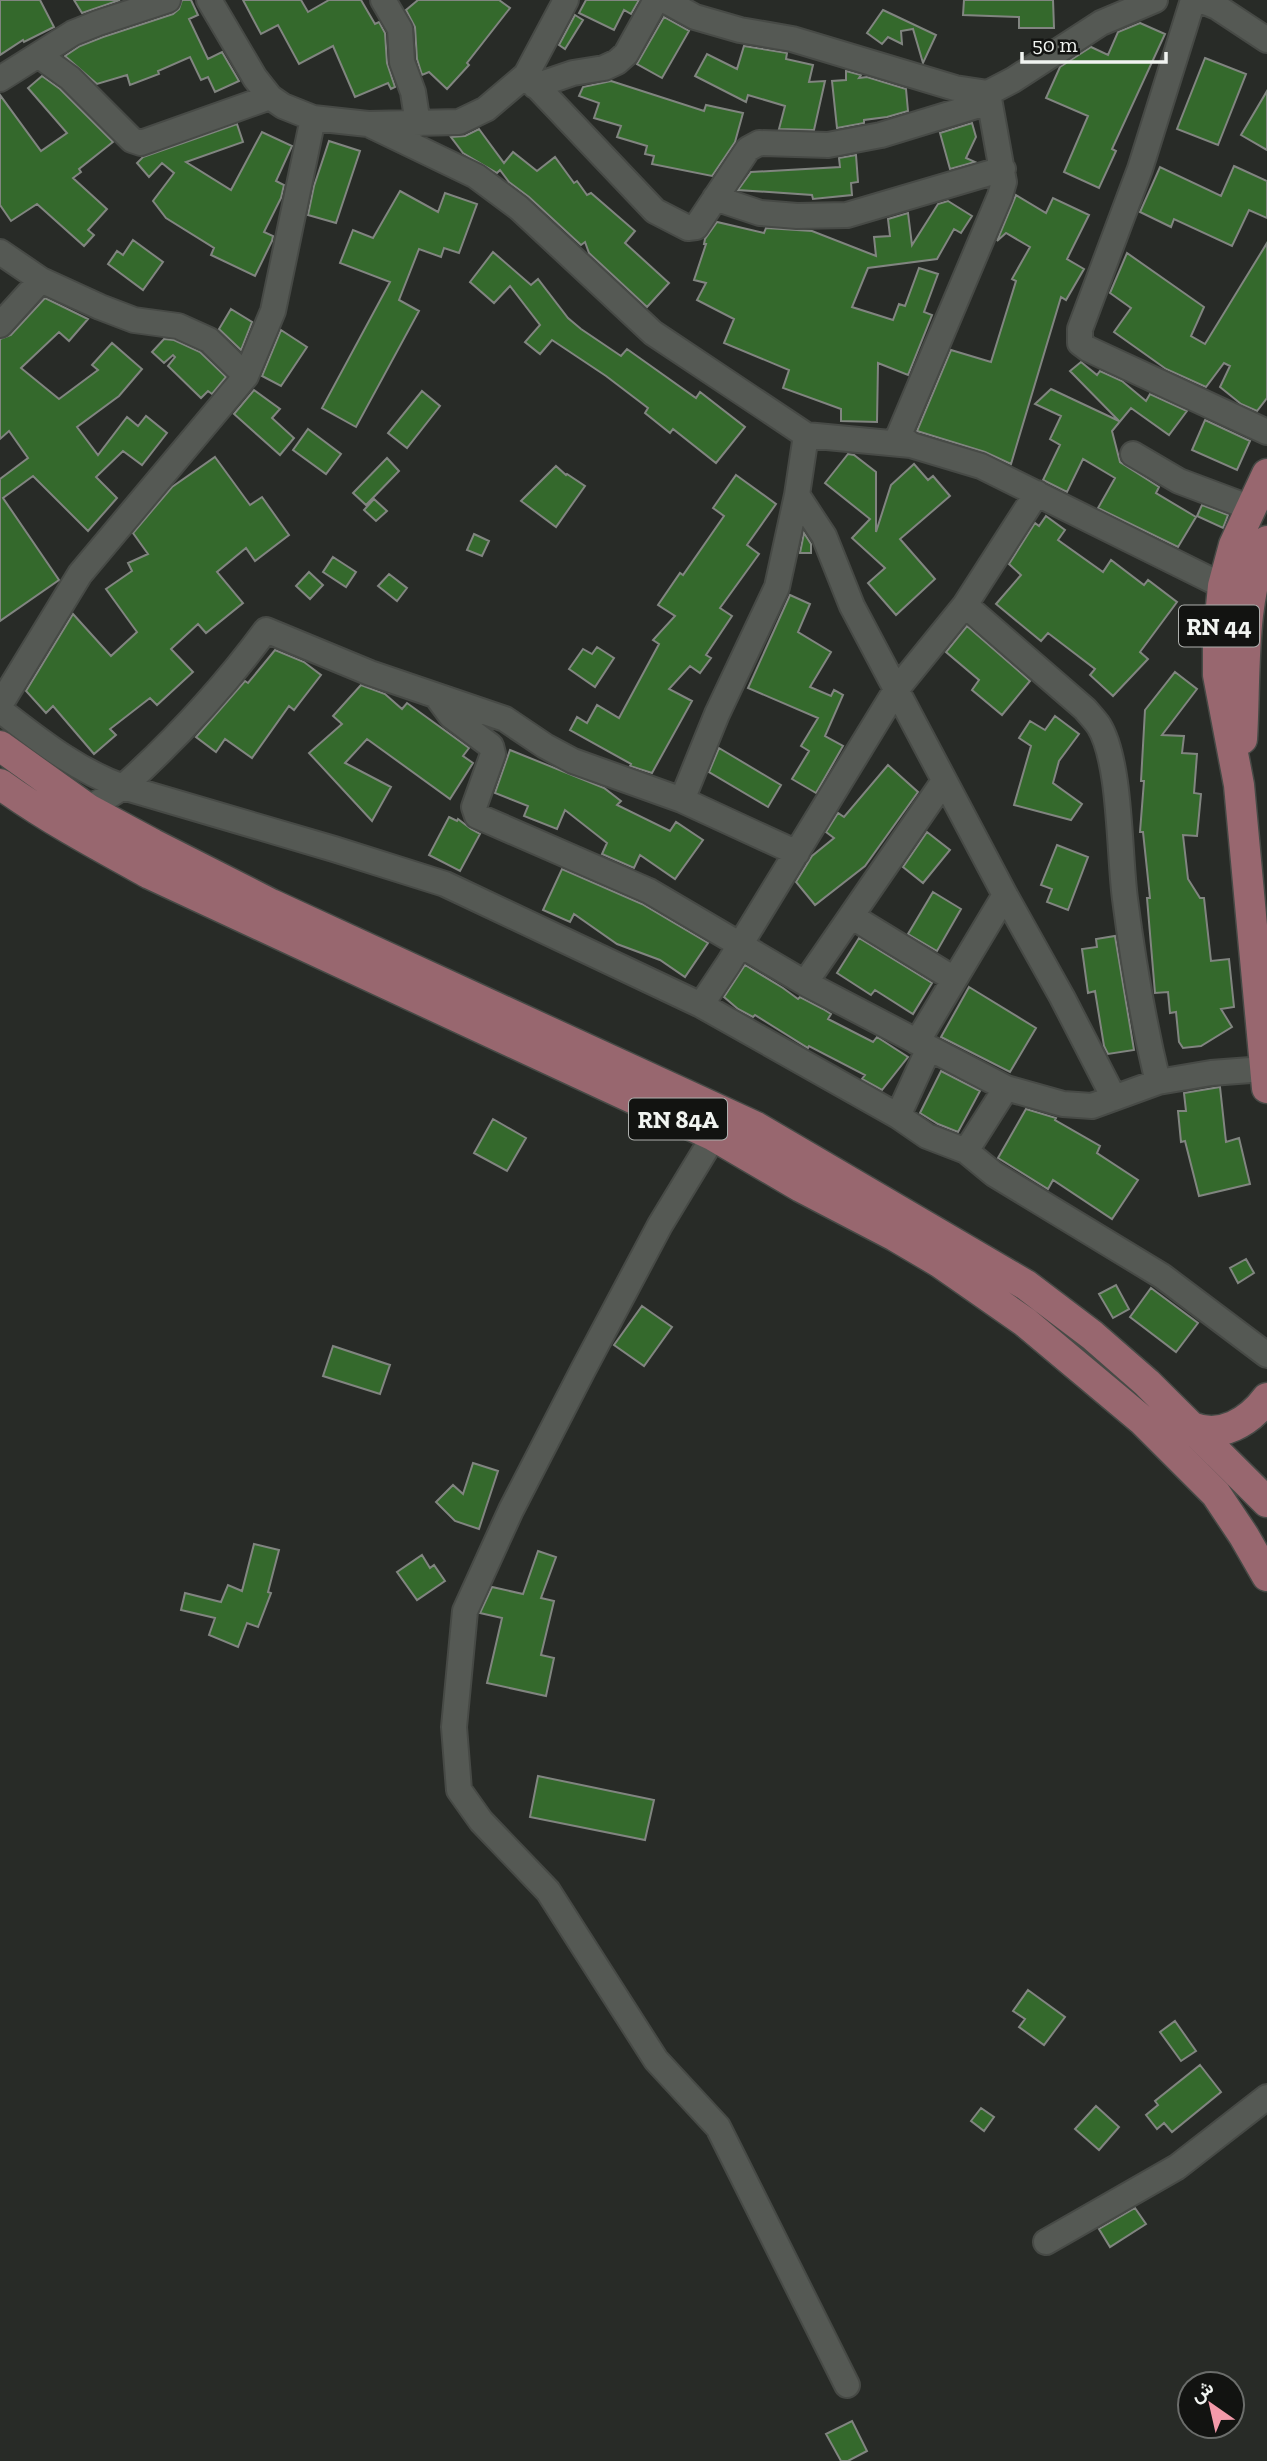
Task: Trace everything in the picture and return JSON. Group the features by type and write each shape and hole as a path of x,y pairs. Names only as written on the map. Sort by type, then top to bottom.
{"main road":[{"name":"RN 44","path":"1266,1079 1239,785 1218,675 1218,638 1223,586 1234,545 1267,474"},
{"name":"RN 44","path":"1239,785 1245,645 1251,596 1260,557 1267,541"},
{"name":"RN 84A","path":"0,746 77,818 150,874 713,1136 939,1262 1025,1322 1142,1420 1216,1494 1244,1535 1267,1576"},
{"name":"RN 84A","path":"0,784 271,904 756,1127 1026,1284 1092,1335 1147,1383 1267,1502"},
{"path":"1192,1427 1213,1433 1225,1431 1261,1406 1267,1398"}],"street":[{"path":"0,79 73,33 168,0"},
{"path":"209,0 255,78 270,97 283,106 313,118 368,124 459,121 486,109 531,81 604,68 626,54 656,0"},
{"path":"383,0 400,29 402,62 413,92 418,124"},
{"path":"531,81 566,0"},
{"path":"664,0 695,17 740,30 792,39 989,97"},
{"path":"531,81 655,211 688,228 696,227 748,149 759,143 828,145 881,135 989,97 1101,23 1155,0"},
{"path":"1192,0 1140,169 1080,329 1080,343 1267,432"},
{"path":"1200,0 1217,7 1267,40"},
{"path":"38,55 71,78 132,140 141,143 270,97"},
{"path":"911,445 899,435 1004,182 989,97"},
{"path":"313,118 273,311 246,376 80,574 0,707 54,752 100,779 445,884 701,1005 898,1116 927,1136 966,1151 994,1174 1162,1276 1267,1355"},
{"path":"368,124 476,176 519,208 653,333 806,435 911,445 981,466 1223,586"},
{"path":"715,198 760,213 797,216 847,215 1003,169"},
{"path":"0,252 41,280 134,320 178,326 209,340 246,376"},
{"path":"0,325 41,280"},
{"path":"682,800 717,713 777,587 797,495 806,435"},
{"path":"1133,454 1179,481 1251,508"},
{"path":"701,1005 896,690 965,605 1037,493"},
{"path":"797,495 824,536 845,591 896,690 1114,1098"},
{"path":"965,605 1085,709 1099,726 1109,752 1114,780 1123,886 1136,988 1158,1082"},
{"path":"77,818 123,787 145,767 240,666 266,630 370,673 505,719 573,761 682,800 797,853"},
{"path":"437,697 451,716 491,746 493,754 474,807 477,816 649,891 804,983 1006,1088 1063,1104 1092,1106 1158,1082 1211,1073 1266,1079"},
{"path":"804,983 944,781"},
{"path":"898,1116 923,1045 954,979 1005,895"},
{"path":"851,916 954,979"},
{"path":"966,1151 1006,1088"},
{"path":"713,1136 660,1225 583,1370 511,1510 465,1611 454,1727 459,1790 481,1821 548,1891 656,2060 718,2127 847,2385"},
{"path":"1046,2242 1177,2167 1267,2097"}],"building":[{"path":"0,0 40,0 54,27 24,42 23,40 0,55"},
{"path":"74,0 120,0 82,13"},
{"path":"182,0 191,0 198,15 189,19 208,59 222,52 239,81 215,92 208,77 201,80 190,57 158,71 159,74 130,85 127,75 97,84 65,56 80,46 103,37 173,14 179,9"},
{"path":"243,0 301,0 308,12 329,0 361,0 375,24 379,22 385,33 387,63 395,87 391,89 388,83 355,97 333,46 299,64 278,25 261,34"},
{"path":"418,0 499,0 510,8 467,63 469,65 447,89 429,72 422,75 417,59 415,27 406,10"},
{"path":"586,0 639,0 631,14 624,10 614,30 579,13"},
{"path":"964,0 1053,0 1054,28 1019,28 1019,17 963,15"},
{"path":"883,10 936,35 923,63 913,29 901,31 902,44 888,37 882,44 867,33"},
{"path":"575,15 583,20 565,49 559,45"},
{"path":"664,17 689,31 662,78 637,64"},
{"path":"1140,23 1165,34 1112,149 1116,151 1099,188 1064,172 1088,116 1046,98 1060,67 1091,47 1108,55 1118,32"},
{"path":"744,46 787,53 786,59 813,65 809,82 825,81 814,130 779,129 785,106 748,95 746,102 695,76 707,54 737,69"},
{"path":"1205,58 1246,74 1218,145 1177,129"},
{"path":"846,71 861,75 859,78 867,77 906,89 908,111 837,128 832,81 846,80"},
{"path":"42,76 60,89 113,142 79,169 81,172 73,178 107,209 88,230 94,235 84,246 37,204 11,221 0,205 0,95 41,151 67,133 28,88"},
{"path":"611,81 704,111 706,105 743,113 735,142 712,176 652,164 654,156 645,154 647,146 617,137 621,126 594,118 599,103 579,96 583,87"},
{"path":"1267,91 1267,150 1241,135"},
{"path":"972,123 976,137 966,158 975,162 950,169 940,133"},
{"path":"237,124 243,142 186,162 231,190 262,132 292,146 276,181 284,185 281,198 264,232 273,236 272,241 255,276 211,255 214,248 166,218 153,201 174,173 162,163 149,177 137,163 143,157"},
{"path":"479,129 504,163 513,152 537,171 555,157 574,183 577,181 587,195 591,193 635,231 625,243 669,283 647,307 589,253 585,242 581,245 509,182 500,170 497,173 463,153 451,137 465,136"},
{"path":"329,141 360,151 336,223 308,215 314,186"},
{"path":"856,155 858,182 851,183 852,195 813,199 812,195 738,190 751,172 840,167 839,158"},
{"path":"1234,166 1267,181 1267,218 1249,210 1232,246 1174,219 1171,227 1140,212 1160,167 1221,196"},
{"path":"400,191 438,212 445,193 477,204 459,253 444,248 441,257 419,249 399,300 419,311 356,427 322,408 390,282 340,263 353,230 373,238"},
{"path":"1016,195 1046,213 1053,198 1089,215 1067,259 1084,269 1066,300 1061,297 1011,464 985,452 917,431 951,350 991,362 1016,281 1012,279 1030,247 1006,233 997,241"},
{"path":"948,201 972,216 961,233 954,229 937,259 868,268 852,307 893,320 899,304 905,306 919,268 938,274 924,312 932,315 908,375 878,363 877,422 841,421 841,409 783,388 789,370 724,343 734,319 697,300 706,283 694,280 706,244 705,239 717,222 764,233 766,228 812,231 876,256 874,237 890,236 888,219 908,213 912,245 938,204"},
{"path":"133,240 163,262 143,290 108,264 117,251 123,255"},
{"path":"1267,243 1267,398 1257,411 1241,404 1220,387 1230,366 1224,363 1206,387 1166,369 1114,332 1131,308 1110,293 1127,253 1204,307 1191,336 1205,344"},
{"path":"493,252 531,285 538,279 568,318 581,329 621,356 627,349 696,398 700,392 745,427 716,463 673,429 670,433 645,413 648,408 606,376 552,340 540,354 525,342 540,325 510,286 494,303 470,282"},
{"path":"45,298 88,319 69,341 59,332 21,368 59,399 98,370 92,365 112,343 142,369 119,396 77,427 98,455 127,417 138,426 146,416 167,433 142,465 123,451 96,477 117,498 88,531 33,476 3,498 59,580 0,621 0,479 28,458 9,431 0,439 0,339 11,335"},
{"path":"231,309 252,322 241,350 219,329"},
{"path":"281,330 307,347 281,386 262,376"},
{"path":"164,339 174,340 200,352 226,377 212,394 208,391 201,398 168,366 175,357 173,355 164,363 152,352"},
{"path":"1081,362 1097,375 1100,371 1122,381 1146,401 1150,394 1187,411 1169,435 1131,408 1112,431 1120,462 1159,487 1156,493 1196,517 1178,547 1098,508 1115,478 1083,459 1067,492 1043,480 1060,445 1050,439 1061,416 1035,404 1051,389 1119,421 1070,371"},
{"path":"254,390 280,409 272,418 294,438 280,455 234,414"},
{"path":"422,391 440,406 407,448 388,433"},
{"path":"1205,420 1250,441 1237,470 1192,450"},
{"path":"308,429 341,454 326,474 293,450"},
{"path":"848,454 854,455 876,472 876,532 891,485 914,464 928,480 933,476 950,496 900,539 935,579 896,615 868,583 885,568 852,538 870,519 825,483"},
{"path":"215,457 250,505 262,497 289,535 255,561 246,548 217,572 243,603 206,633 198,624 171,649 193,672 157,705 150,698 110,729 116,735 94,754 53,706 46,713 26,691 73,614 111,656 137,632 106,589 132,571 128,563 148,554 133,533 172,487"},
{"path":"387,458 399,471 366,505 353,493"},
{"path":"556,466 585,486 556,527 521,501"},
{"path":"736,475 776,504 747,545 759,554 720,608 732,616 706,655 711,658 700,673 690,666 669,689 692,701 652,773 630,766 631,764 570,730 577,717 587,723 597,705 619,718 659,644 653,640 675,616 658,605 680,573 683,575 724,516 713,508"},
{"path":"374,499 387,511 376,521 364,510"},
{"path":"1202,505 1228,515 1223,528 1197,516"},
{"path":"1046,516 1065,530 1058,540 1103,572 1111,560 1144,585 1148,580 1177,602 1140,652 1148,659 1113,696 1090,675 1095,669 1048,633 1041,641 996,604 1021,575 1009,564 1035,523 1039,526"},
{"path":"804,533 811,544 811,553 800,553"},
{"path":"474,534 489,541 482,556 467,550"},
{"path":"333,557 356,572 346,587 323,572"},
{"path":"309,572 323,585 310,599 296,586"},
{"path":"389,574 407,588 397,601 378,586"},
{"path":"790,595 810,604 798,632 831,652 810,687 831,696 834,690 843,695 825,736 843,746 816,793 792,779 809,751 801,746 818,718 748,688"},
{"path":"967,626 1030,681 1002,715 972,690 979,680 946,652"},
{"path":"597,647 614,658 595,687 569,669 583,649 592,654"},
{"path":"275,650 304,662 321,675 294,710 289,706 252,758 225,739 216,752 196,737 245,681 248,683"},
{"path":"1175,672 1197,689 1162,735 1184,736 1182,753 1197,754 1194,793 1201,794 1197,836 1183,835 1188,879 1200,898 1204,898 1211,961 1229,959 1234,1007 1221,1009 1232,1027 1201,1046 1183,1048 1179,1042 1176,1012 1170,1013 1168,992 1155,993 1147,898 1150,898 1143,832 1140,832 1145,710"},
{"path":"361,685 385,694 402,709 407,703 469,748 463,756 473,763 450,799 367,739 345,763 391,787 372,821 309,753 342,724 333,716"},
{"path":"1055,716 1079,734 1059,761 1053,783 1082,804 1071,820 1014,805 1031,746 1019,738 1030,721 1045,730"},
{"path":"719,748 781,785 768,807 709,772"},
{"path":"510,750 604,788 621,801 617,805 670,831 676,822 703,840 675,879 640,855 634,868 602,854 607,843 565,810 557,829 524,816 528,806 495,793"},
{"path":"888,765 918,792 865,866 815,905 796,882 812,856 834,838 826,832 838,813 844,817"},
{"path":"449,817 457,821 458,819 480,834 460,871 429,855"},
{"path":"927,832 950,850 923,883 903,867"},
{"path":"1057,845 1088,857 1068,910 1047,902 1052,889 1041,885"},
{"path":"562,869 642,904 708,943 685,977 660,960 617,944 574,914 570,922 543,910"},
{"path":"933,892 961,909 937,951 908,934"},
{"path":"1115,936 1134,1050 1108,1054 1104,1046 1095,991 1088,993 1082,949 1097,947 1096,939"},
{"path":"859,938 932,983 913,1014 875,990 871,995 837,973"},
{"path":"745,965 798,999 800,997 831,1014 828,1019 873,1042 877,1037 908,1057 882,1090 862,1079 865,1075 809,1046 808,1048 755,1015 753,1017 738,1009 724,997"},
{"path":"969,987 1036,1028 1010,1072 941,1037"},
{"path":"941,1071 980,1091 958,1132 920,1113"},
{"path":"1220,1087 1226,1142 1239,1138 1250,1184 1199,1196 1185,1141 1181,1142 1178,1111 1186,1111 1184,1093"},
{"path":"1026,1109 1056,1118 1055,1120 1100,1146 1097,1153 1138,1180 1112,1219 1053,1180 1048,1189 998,1158"},
{"path":"493,1119 526,1138 507,1171 474,1153"},
{"path":"1246,1259 1254,1273 1238,1283 1230,1268"},
{"path":"1116,1285 1129,1309 1113,1318 1099,1294"},
{"path":"1151,1288 1198,1323 1176,1352 1130,1317"},
{"path":"642,1306 672,1327 644,1366 614,1345"},
{"path":"333,1346 390,1365 380,1394 323,1376"},
{"path":"473,1463 498,1471 479,1529 455,1521 436,1502 453,1485 463,1494"},
{"path":"254,1544 279,1550 268,1592 271,1593 258,1627 247,1623 238,1647 209,1635 215,1618 181,1610 185,1593 221,1602 228,1585 242,1591"},
{"path":"538,1551 556,1557 541,1598 554,1601 541,1655 554,1658 546,1696 487,1683 502,1618 480,1613 492,1587 523,1594"},
{"path":"422,1555 430,1568 434,1565 445,1581 417,1600 397,1572"},
{"path":"538,1776 654,1800 645,1840 530,1817"},
{"path":"1028,1990 1065,2017 1044,2045 1019,2027 1025,2019 1013,2011"},
{"path":"1175,2021 1196,2051 1181,2061 1160,2032"},
{"path":"1200,2065 1221,2092 1172,2132 1164,2123 1157,2129 1146,2115 1158,2105 1155,2101"},
{"path":"1096,2106 1119,2127 1099,2150 1075,2129"},
{"path":"981,2108 994,2117 984,2131 971,2121"},
{"path":"1135,2208 1146,2224 1110,2247 1099,2229"},
{"path":"852,2421 867,2451 848,2461 841,2461 826,2434"}]}
